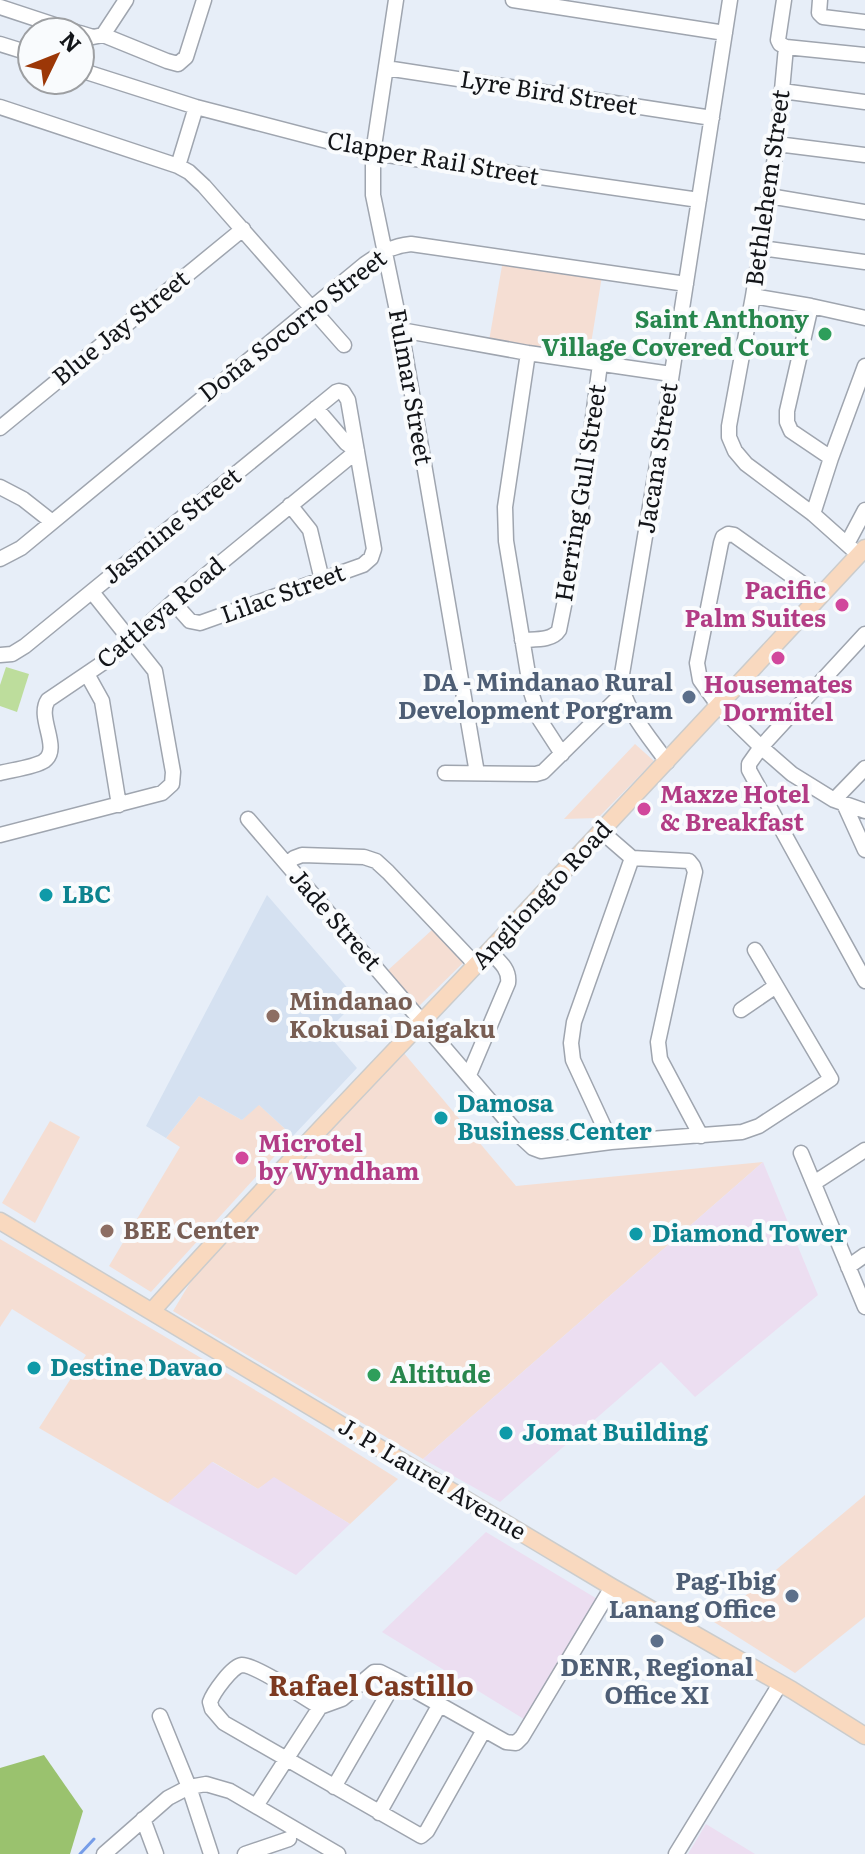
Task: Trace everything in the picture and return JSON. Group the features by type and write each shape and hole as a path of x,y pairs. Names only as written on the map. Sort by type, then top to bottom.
{"main road":[{"name":"Angliongto Road","path":"152,1311 667,762 820,596 857,549"},
{"name":"J. P. Laurel Avenue","path":"0,1221 865,1736"}],"street":[{"path":"96,37 178,64 186,57 204,0"},
{"name":"Fulmar Street","path":"396,0 373,153 373,195 401,330 477,773"},
{"path":"513,0 725,33"},
{"name":"Jacana Street","path":"623,693 622,668 730,0"},
{"name":"Bethlehem Street","path":"784,0 778,40 786,47 777,144 729,437 746,464 857,549"},
{"path":"820,0 819,13 823,17 865,22"},
{"path":"96,26 118,3"},
{"path":"0,7 29,16"},
{"path":"786,47 865,55"},
{"name":"Lyre Bird Street","path":"386,68 712,118"},
{"name":"Clapper Rail Street","path":"96,75 196,107 373,153 699,200"},
{"path":"782,91 865,102"},
{"path":"0,107 178,166 196,178 344,345"},
{"path":"178,166 196,107"},
{"path":"777,144 865,155"},
{"path":"769,196 865,212"},
{"name":"Blue Jay Street","path":"0,428 243,229"},
{"name":"Doña Socorro Street","path":"0,559 21,548 384,251 411,244 686,284"},
{"path":"761,248 865,262"},
{"path":"753,296 865,318"},
{"path":"811,306 787,422 791,431 831,458"},
{"path":"401,330 671,374"},
{"path":"528,353 505,507 506,541 531,692 540,720 562,754"},
{"name":"Herring Gull Street","path":"522,640 550,637 559,630 576,546 600,364"},
{"path":"813,514 865,366"},
{"name":"Jasmine Street","path":"0,655 18,651 316,408 341,391"},
{"name":"Lilac Street","path":"173,602 196,624 368,562 374,554 347,398 341,391"},
{"path":"316,408 346,443 357,451"},
{"name":"Cattleya Road","path":"0,773 46,759 51,747 44,714 45,703 113,656 173,602 357,451"},
{"path":"0,487 23,499 51,521"},
{"path":"290,505 310,530 322,580"},
{"path":"857,549 865,510"},
{"path":"820,596 734,535 723,537 697,663 700,680 718,705 792,774 840,803 865,811"},
{"path":"0,835 162,793 170,788 174,779 157,677 152,665 92,592"},
{"path":"865,634 749,764 749,770 865,979"},
{"path":"87,674 102,701 119,805"},
{"path":"445,773 543,772 623,693 667,762"},
{"path":"840,803 865,768"},
{"path":"840,803 865,850"},
{"name":"Jade Street","path":"248,819 533,1148 541,1151 611,1142"},
{"path":"602,832 632,858 689,861 695,872 658,1042 660,1059 701,1136"},
{"path":"287,864 302,855 364,857 376,861 476,965"},
{"path":"632,858 574,1022 571,1043 573,1060 611,1142 742,1132 759,1126 831,1079 755,950"},
{"path":"469,1075 508,983 506,969 489,951"},
{"path":"741,1010 776,986"},
{"path":"814,1183 865,1150"},
{"path":"801,1153 865,1307"},
{"path":"848,1267 865,1255"},
{"path":"256,1806 320,1707 342,1699 374,1672 396,1680 506,1742 516,1743 612,1587"},
{"path":"320,1707 256,1670 241,1665 236,1667 210,1702 224,1723 421,1836 427,1831 484,1730"},
{"path":"334,1787 396,1680"},
{"path":"676,1854 780,1684"},
{"path":"379,1813 440,1704"},
{"path":"160,1716 189,1787 211,1854"},
{"path":"105,1853 168,1798 189,1787 206,1784 218,1786 256,1806 292,1834 338,1854"},
{"path":"143,1819 156,1854"},
{"path":"245,1854 292,1834"},
{"path":"292,1834 294,1854"}],"shaded area":[{"path":"503,260 602,276 589,356 489,341"},
{"path":"635,744 654,761 598,818 564,819"},
{"name":"Mindanao Kokusai Daigaku","path":"267,895 358,1000 326,1032 357,1068 293,1136 259,1105 242,1120 199,1096 166,1138 146,1126"},
{"path":"433,929 464,962 418,1007 386,972"},
{"path":"403,1052 516,1186 763,1162 423,1459 173,1311 199,1268"},
{"path":"199,1096 242,1120 258,1104 293,1136 151,1292 109,1266 180,1147 166,1138"},
{"path":"50,1121 80,1137 35,1223 2,1203"},
{"path":"763,1162 818,1295 695,1397 661,1362 500,1502 423,1459"},
{"path":"0,1239 277,1403 398,1479 350,1524 274,1478 258,1489 213,1462 168,1503 39,1428 86,1355 12,1309 0,1327"},
{"path":"212,1462 258,1489 274,1477 350,1524 296,1575 168,1503"},
{"path":"865,1495 865,1617 795,1673 714,1622"},
{"path":"486,1532 599,1600 527,1721 382,1632"},
{"path":"706,1824 755,1854 688,1854"}],"green space":[{"path":"6,667 29,674 17,712 0,706 0,685"},
{"path":"44,1755 83,1811 70,1854 0,1854 0,1768"}],"waterway":[{"path":"80,1854 94,1839"}],"place":[{"name":"Saint Anthony Village Covered Court","path":"825,334"},
{"name":"Pacific Palm Suites","path":"842,605"},
{"name":"Housemates Dormitel","path":"778,658"},
{"name":"DA - Mindanao Rural Development Porgram","path":"689,697"},
{"name":"Maxze Hotel & Breakfast","path":"644,809"},
{"name":"LBC","path":"46,895"},
{"name":"Mindanao Kokusai Daigaku","path":"273,1016"},
{"name":"Damosa Business Center","path":"441,1118"},
{"name":"Microtel by Wyndham","path":"242,1158"},
{"name":"BEE Center","path":"107,1231"},
{"name":"Diamond Tower","path":"636,1234"},
{"name":"Destine Davao","path":"34,1368"},
{"name":"Altitude","path":"374,1375"},
{"name":"Jomat Building","path":"506,1433"},
{"name":"Pag-Ibig Lanang Office","path":"792,1596"},
{"name":"DENR, Regional Office XI","path":"657,1641"}],"district":[{"name":"Rafael Castillo","path":"371,1686"}]}
